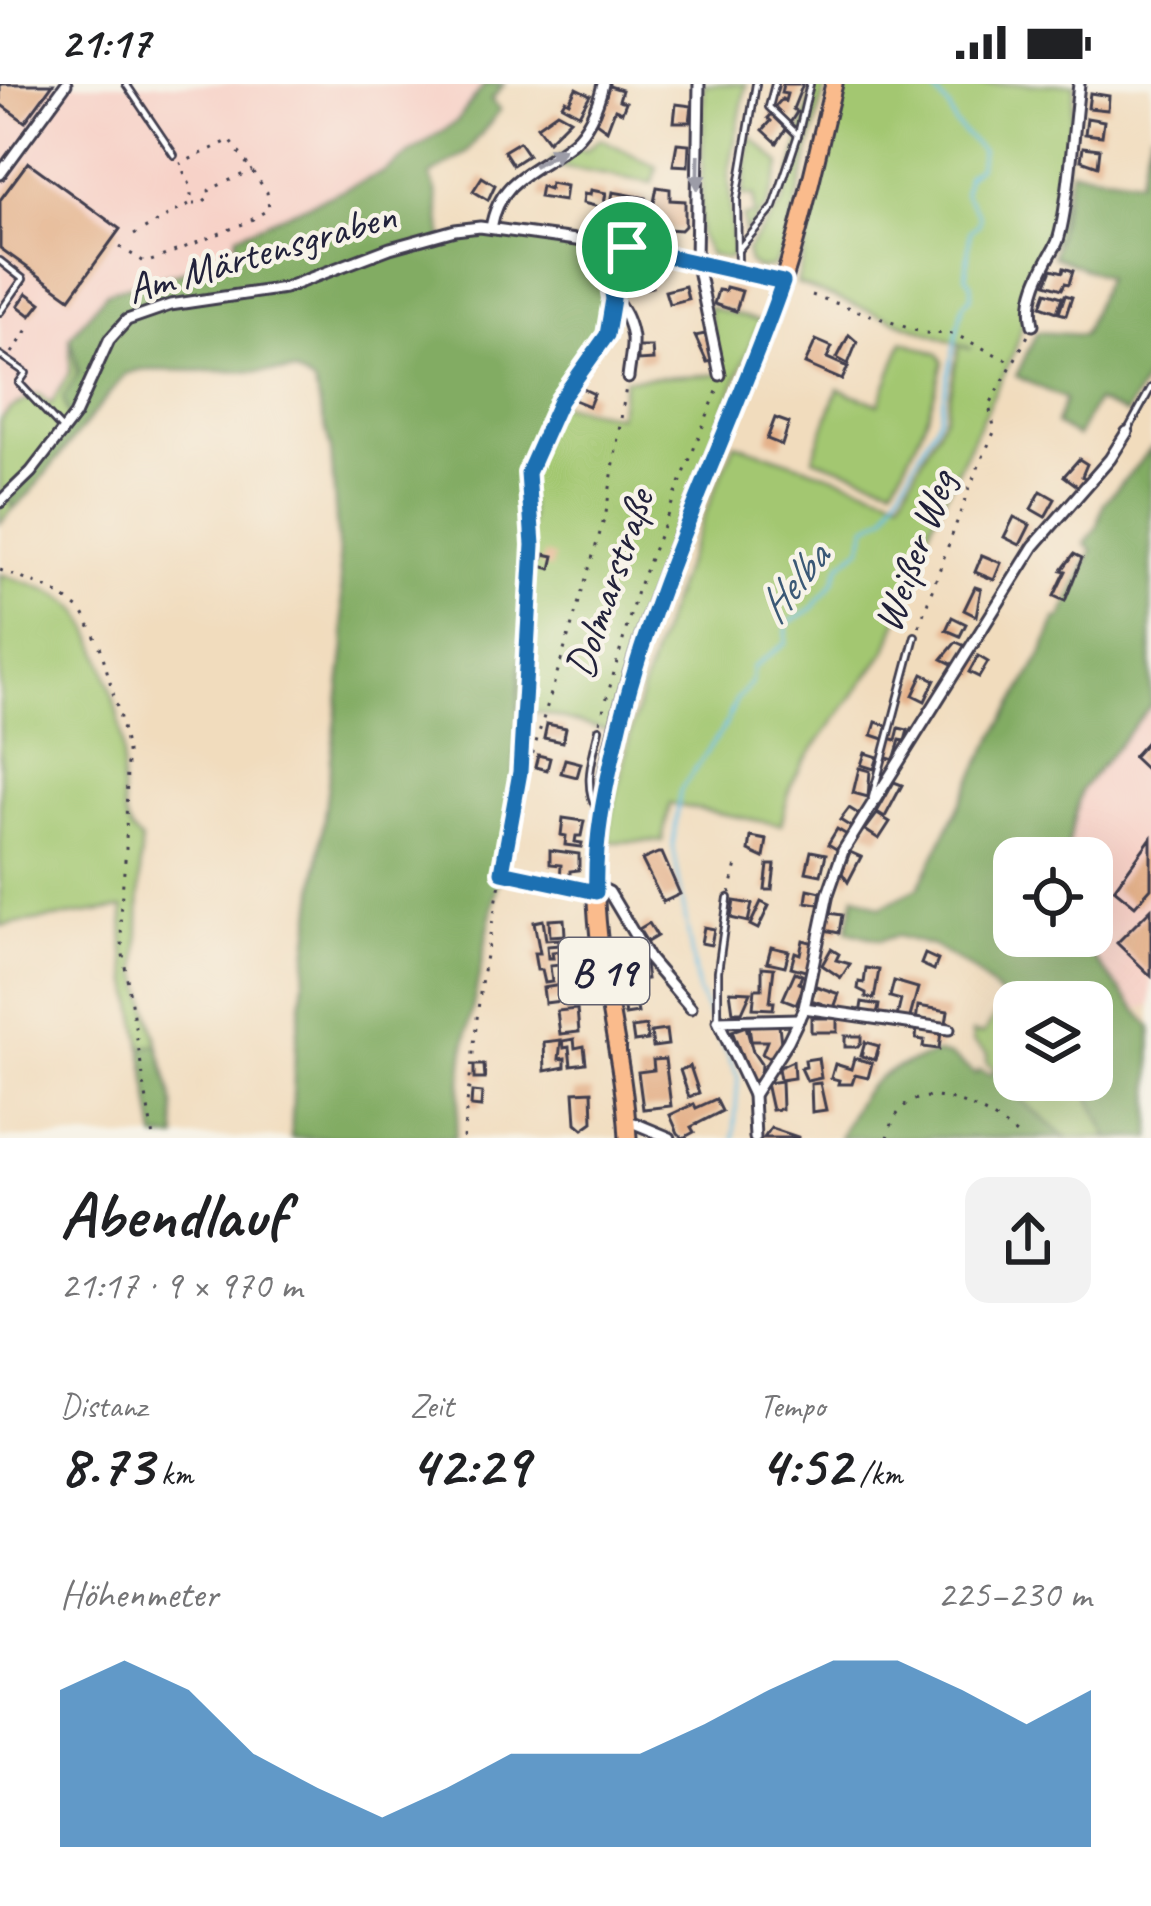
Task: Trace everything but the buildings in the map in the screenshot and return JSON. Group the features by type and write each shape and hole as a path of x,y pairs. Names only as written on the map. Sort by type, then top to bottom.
{"main road":[{"name":"Dolmarstraße","path":"628,1131 601,954 596,889 601,816 622,714 649,621 783,282 834,84"}],"street":[{"path":"0,174 66,84"},
{"path":"491,227 496,208 512,184 583,132 603,84"},
{"path":"699,84 696,260 719,375"},
{"path":"1034,326 1030,307 1042,267 1059,235 1079,84"},
{"name":"Am Märtensgraben","path":"0,502 31,472 81,404 115,330 142,312 285,288 455,230 491,227 696,260"},
{"path":"627,247 610,280 613,299 631,332 628,378"},
{"path":"696,260 783,282"},
{"name":"Weißer Weg","path":"753,1095 802,1014 836,865 1034,546 1127,433"},
{"path":"596,889 609,892 649,959 691,1008"},
{"path":"754,1138 753,1095 718,1021 802,1014 949,1029"},
{"path":"628,1131 634,1123 670,1138"}],"lane":[{"path":"126,84 174,155"},
{"path":"738,272 742,148 756,84"},
{"path":"775,84 769,107 798,135"},
{"path":"738,250 774,207 810,84"},
{"path":"0,262 23,279 0,312"},
{"path":"3,357 26,374 20,382 63,430"},
{"name":"Weißer Weg","path":"1127,433 1151,388"},
{"name":"Weißer Weg","path":"872,810 915,636"},
{"name":"Dolmarstraße","path":"599,729 589,779 592,802 601,816"},
{"path":"718,1021 718,971 728,898"}],"path":[{"path":"120,247 146,263 263,214 270,201 230,140 180,164"},
{"path":"174,155 191,187 191,203"},
{"path":"191,187 209,190 253,170"},
{"path":"134,235 191,203 206,202 209,190"},
{"path":"812,295 923,333 954,334 1013,363"},
{"path":"516,808 533,545 528,473 560,401 607,335 613,299"},
{"name":"Weißer Weg","path":"915,636 995,430 988,406 1034,326"},
{"path":"3,357 29,328"},
{"name":"Dolmarstraße","path":"599,729 638,591 714,404 719,375"},
{"path":"463,1138 482,976 502,872 516,808 606,513 628,378"},
{"path":"0,570 52,590 82,611 101,649 120,718 127,751 120,915 123,954 153,1138"},
{"path":"728,898 738,860"},
{"path":"502,872 596,889"},
{"path":"888,1138 896,1116 910,1104 940,1096 956,1098 1021,1138"}],"shaded area":[{"path":"0,84 485,84 457,121 382,173 237,235 233,257 107,292 70,337 70,372 51,404 38,394 0,420"},
{"path":"1151,705 1151,1006 1138,1008 1093,957 1113,957 1113,837 1070,837 1081,790"}],"green space":[{"path":"485,84 504,84 491,100 500,110 466,153 430,176 443,239 488,232 612,248 617,254 607,275 603,336 563,386 524,472 529,526 512,810 465,1046 455,1138 291,1138 295,1054 345,646 331,450 314,384 295,372 139,370 125,374 31,492 14,508 10,500 75,419 63,398 79,371 70,337 107,292 233,257 237,235 382,173 457,121"},
{"path":"704,84 746,84 729,171 733,256 725,259 709,254 700,236"},
{"path":"814,84 826,84 785,249 772,267 758,269 749,263 746,251 783,203"},
{"path":"845,84 1075,84 1057,235 1040,260 1015,350 932,523 887,650 803,763 790,787 781,825 670,804 662,841 607,842 629,739 659,638 735,443 901,498 945,415 959,346 972,349 797,284"},
{"path":"1151,130 1151,369 1126,414 1096,401 1077,437 1056,424 1065,399 1016,376 1037,332 1083,335 1106,277 1053,256 1071,170 1139,180"},
{"path":"750,136 781,164 768,206 745,233 743,217 754,215 754,196 743,196"},
{"path":"600,138 657,167 653,183 553,166 551,161 575,148 585,151"},
{"path":"708,307 760,321 675,534 613,732 519,707 530,518 525,473 556,404 618,415 625,379 721,374"},
{"path":"70,337 78,389 75,409 57,445 10,500 14,508 0,523 0,420 38,394 51,404 70,372"},
{"path":"903,341 938,354 943,362 923,425 893,485 813,458 838,389 879,404"},
{"path":"1151,449 1151,705 1081,790 1070,837 993,837 993,957 1093,957 1113,981 993,981 993,989 933,946 897,936 880,940 847,931 855,895 881,907 919,887 984,755 1043,653 1056,619 1061,619 1092,550 1085,544 1097,527 1104,503"},
{"path":"0,574 51,592 77,609 106,672 122,742 123,809 132,832 141,840 138,968 158,1044 142,1048 124,950 123,908 0,926"},
{"path":"1113,982 1151,1027 1151,1138 1109,1138 1091,1101 1113,1101"},
{"path":"993,1019 993,1068 987,1063 987,1053 973,1042 972,1033 983,1034"},
{"path":"158,1044 177,1138 156,1138 142,1048"},
{"path":"936,1054 951,1056 975,1074 993,1072 993,1101 1022,1101 1066,1138 840,1138 865,1091 898,1067"},
{"path":"1021,1101 1091,1101 1109,1138 1066,1138"}],"waterway":[{"name":"Helba","path":"734,1138 738,1077 698,992 673,845 680,791 725,726 736,700 751,684 753,667 786,643 787,624 812,609 834,582 840,565 862,547 867,526 886,515 939,417 963,304 971,297 972,284 966,276 970,231 979,215 964,193 967,176 978,167 982,151 926,84"}],"route":[{"path":"627,247 783,282 649,621 609,772 597,848 596,892 502,872 520,772 533,545 528,473 560,401 607,335 613,299 610,280 627,247"}]}
